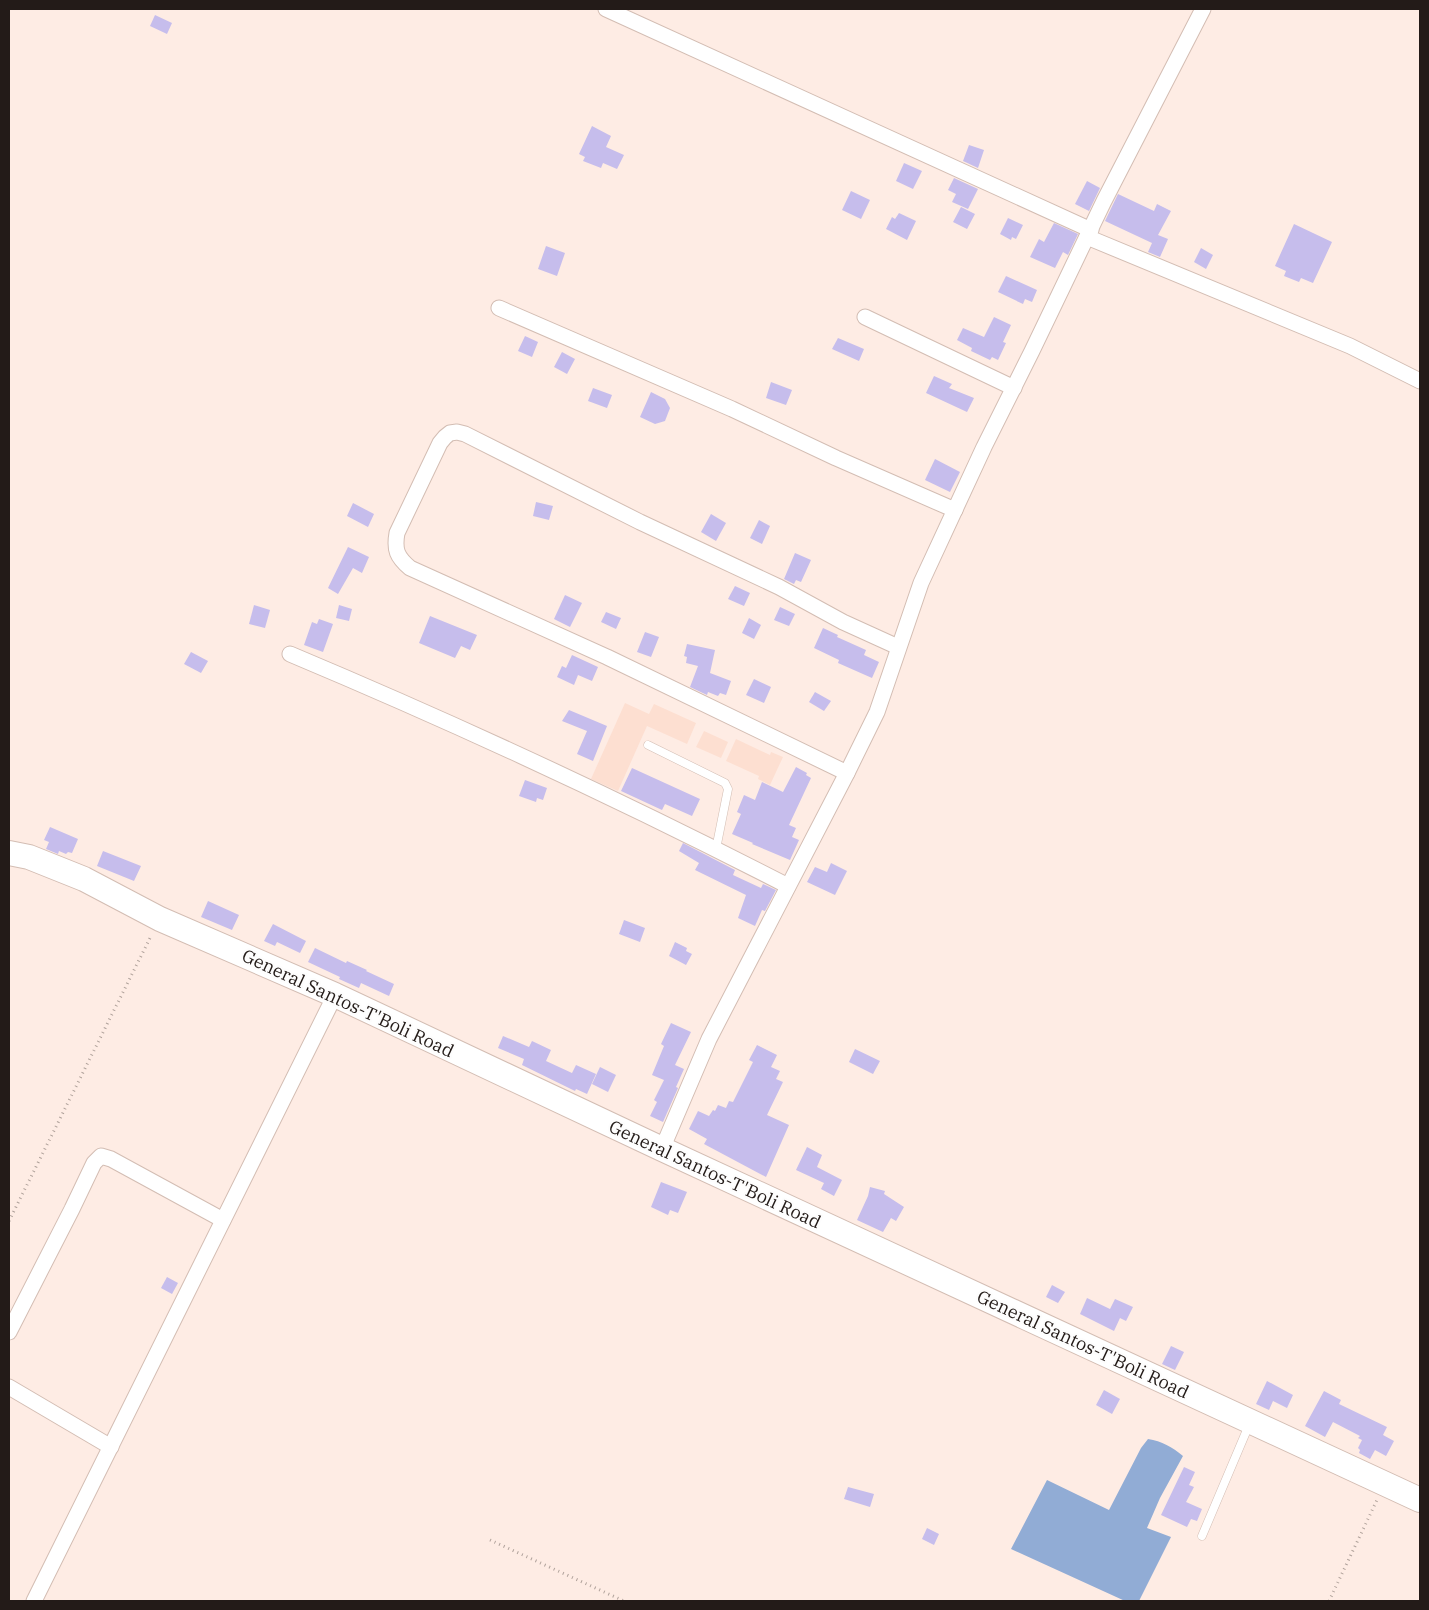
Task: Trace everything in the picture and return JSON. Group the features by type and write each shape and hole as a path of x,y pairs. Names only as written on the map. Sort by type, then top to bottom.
{"main road":[{"name":"General Santos-T'Boli Road","path":"9,853 29,857 84,879 160,919 335,995 662,1149 1420,1500"}],"street":[{"path":"606,9 1089,233 1350,346 1420,381"},
{"path":"662,1149 710,1039 848,773 877,712 921,583 955,510 1129,152 1203,9"},
{"path":"499,308 732,409 836,458 955,510"},
{"path":"865,317 1014,388"},
{"path":"848,773 616,661 410,568 396,554 397,534 440,443 450,433 457,432 488,445 640,522 898,647"},
{"path":"290,654 440,718 596,790 788,886"},
{"path":"34,1601 335,995"},
{"path":"9,1332 94,1163 101,1156 111,1159 223,1220"},
{"path":"9,1387 111,1447"}],"lane":[{"path":"648,745 724,783 728,789 716,849"},
{"path":"1202,1536 1250,1421"}],"path":[{"path":"9,1221 160,919"},
{"path":"1329,1601 1385,1484"},
{"path":"490,1540 624,1601"}],"shaded area":[{"path":"625,703 649,714 654,704 696,723 687,744 647,726 618,791 591,779"},
{"path":"704,731 728,742 721,758 696,747"},
{"path":"736,739 770,755 771,752 783,757 770,785 758,779 759,776 726,761"}],"water":[{"path":"1148,1439 1167,1445 1183,1456 1160,1498 1147,1528 1171,1537 1139,1601 1125,1601 1011,1549 1047,1480 1109,1510 1141,1448"}],"building":[{"path":"155,15 172,23 167,34 150,26"},
{"path":"592,126 611,136 606,147 624,155 617,169 603,163 601,168 583,161 585,157 579,154"},
{"path":"969,145 984,150 978,168 963,161"},
{"path":"904,163 922,171 913,189 896,181"},
{"path":"954,178 978,189 968,209 952,202 956,194 948,190"},
{"path":"1087,181 1100,188 1089,211 1075,204"},
{"path":"851,191 870,200 861,219 842,210"},
{"path":"1118,194 1154,211 1157,204 1171,211 1158,235 1168,239 1160,257 1148,252 1152,243 1105,221"},
{"path":"961,207 975,214 967,229 953,222"},
{"path":"899,213 916,221 907,240 886,229 892,217 895,219"},
{"path":"1008,218 1023,225 1016,239 1012,237 1011,240 1000,234"},
{"path":"1054,223 1078,234 1068,255 1063,252 1055,268 1030,257 1039,239 1044,242"},
{"path":"1294,224 1332,242 1313,283 1301,278 1299,282 1284,276 1286,271 1275,266"},
{"path":"546,246 565,253 557,276 538,269"},
{"path":"1201,248 1213,255 1206,269 1194,262"},
{"path":"1006,276 1037,290 1032,302 1025,299 1023,304 998,292"},
{"path":"994,317 1011,325 1003,342 1006,343 998,360 992,357 990,360 971,351 972,348 957,340 963,328 984,337"},
{"path":"525,336 538,342 532,357 518,351"},
{"path":"838,338 864,349 859,361 832,349"},
{"path":"562,352 575,359 567,374 554,367"},
{"path":"934,376 952,384 949,388 974,398 967,412 926,393"},
{"path":"771,382 792,390 786,405 766,398"},
{"path":"593,388 612,395 607,408 588,401"},
{"path":"651,392 665,399 670,408 665,421 655,424 640,417"},
{"path":"935,459 960,472 950,492 925,480"},
{"path":"536,502 553,506 549,520 533,516"},
{"path":"353,503 374,514 368,527 347,516"},
{"path":"711,514 726,523 716,541 701,532"},
{"path":"759,520 770,526 762,544 750,538"},
{"path":"348,547 369,557 362,573 353,568 338,594 328,588"},
{"path":"795,553 811,560 801,582 796,580 794,584 784,579"},
{"path":"735,586 750,593 744,606 728,599"},
{"path":"565,595 582,603 570,627 554,619"},
{"path":"254,605 270,610 265,628 249,624"},
{"path":"339,605 352,609 349,621 336,618"},
{"path":"780,607 795,614 789,626 774,620"},
{"path":"606,612 621,618 616,629 601,622"},
{"path":"430,616 477,635 470,650 461,646 455,658 419,643"},
{"path":"749,618 761,625 754,639 742,633"},
{"path":"319,619 333,624 323,652 304,645 312,622 317,624"},
{"path":"823,628 838,635 837,637 866,650 864,655 879,662 872,678 838,663 839,660 814,648"},
{"path":"645,632 659,637 651,657 637,652"},
{"path":"687,644 715,650 710,673 731,681 726,695 720,693 718,696 708,692 707,695 690,687 698,666 686,663 687,657 684,656"},
{"path":"191,652 208,661 201,673 184,664"},
{"path":"572,655 598,667 592,681 578,675 574,685 557,677 562,666 566,668"},
{"path":"754,679 771,687 764,703 746,695"},
{"path":"815,692 831,701 824,711 809,702"},
{"path":"569,710 607,726 593,761 577,754 587,731 562,721"},
{"path":"796,767 807,773 806,775 811,778 789,825 796,828 792,837 799,840 790,860 732,834 741,814 737,812 744,795 755,800 762,782 783,792"},
{"path":"632,768 700,799 692,816 665,804 662,810 621,791"},
{"path":"525,780 547,788 543,800 537,798 536,802 519,796"},
{"path":"50,827 78,839 72,853 68,852 66,854 59,851 58,854 46,849 49,842 44,840"},
{"path":"683,843 735,870 733,875 761,888 763,884 776,890 765,911 762,910 755,926 738,918 746,895 695,870 699,863 679,851"},
{"path":"103,851 141,866 134,881 97,866"},
{"path":"831,863 847,871 835,895 807,882 815,867 827,872"},
{"path":"208,901 239,915 232,930 201,917"},
{"path":"624,920 645,928 640,942 619,934"},
{"path":"273,924 306,941 300,953 277,942 275,946 264,941"},
{"path":"675,942 687,948 686,951 692,954 686,965 669,956"},
{"path":"315,948 346,963 347,961 367,970 394,984 389,996 361,983 359,988 308,962"},
{"path":"671,1023 691,1032 675,1065 684,1069 663,1122 650,1116 657,1102 654,1100 664,1080 652,1075 664,1046 661,1044"},
{"path":"503,1036 529,1047 532,1041 551,1050 546,1061 572,1073 576,1065 596,1074 587,1094 576,1089 575,1091 522,1065 524,1059 498,1048"},
{"path":"757,1045 777,1055 771,1067 780,1071 776,1079 783,1082 767,1115 789,1125 766,1177 704,1144 707,1139 689,1129 698,1111 709,1116 718,1105 726,1108 729,1101 733,1102 753,1062 749,1060"},
{"path":"855,1049 880,1061 873,1074 849,1062"},
{"path":"600,1067 616,1075 608,1092 592,1084"},
{"path":"807,1147 822,1155 817,1167 842,1180 834,1196 821,1189 824,1183 796,1170"},
{"path":"661,1182 687,1192 678,1213 670,1210 668,1215 651,1207"},
{"path":"870,1187 885,1191 884,1194 904,1207 896,1221 891,1218 883,1232 857,1220"},
{"path":"167,1277 178,1283 172,1294 161,1288"},
{"path":"1052,1285 1065,1292 1058,1303 1046,1297"},
{"path":"1087,1298 1110,1309 1115,1299 1133,1307 1126,1321 1120,1318 1114,1331 1080,1314"},
{"path":"1171,1346 1184,1352 1175,1370 1162,1364"},
{"path":"1267,1381 1293,1395 1287,1408 1273,1401 1269,1410 1256,1404"},
{"path":"1104,1390 1120,1399 1112,1414 1096,1405"},
{"path":"1324,1391 1341,1400 1339,1404 1387,1427 1383,1435 1394,1441 1386,1456 1375,1450 1370,1459 1359,1453 1360,1450 1358,1448 1362,1440 1358,1438 1360,1436 1333,1422 1325,1437 1305,1426"},
{"path":"1184,1467 1195,1472 1189,1485 1194,1487 1186,1502 1202,1509 1197,1521 1191,1519 1187,1527 1161,1515"},
{"path":"848,1487 874,1494 870,1507 844,1499"},
{"path":"927,1528 939,1534 934,1545 922,1539"}]}
